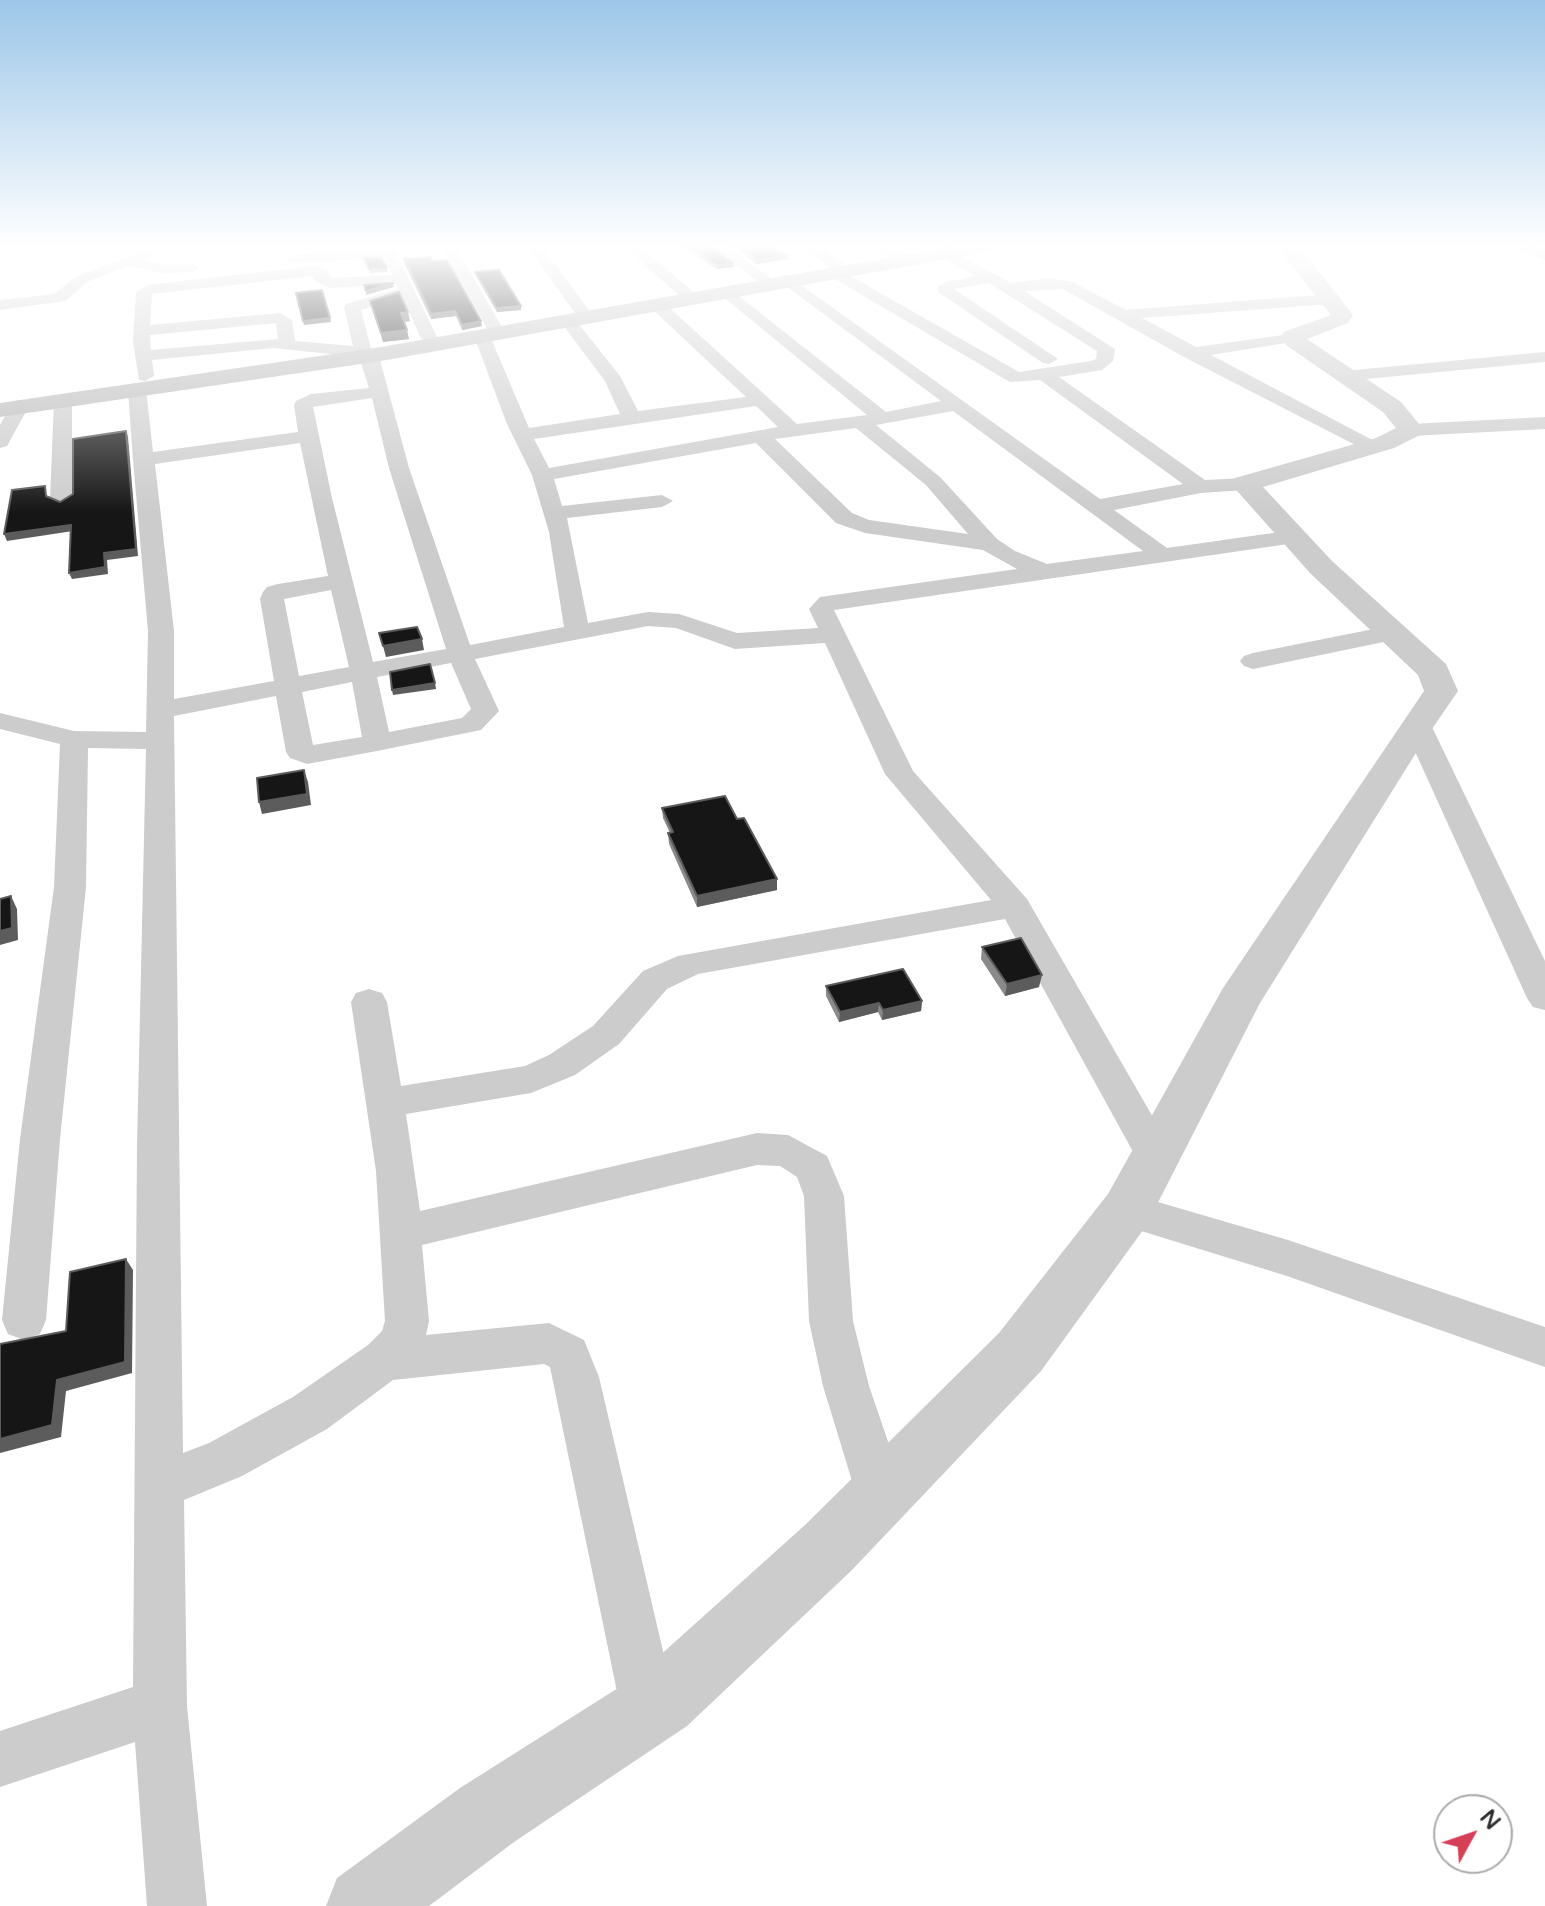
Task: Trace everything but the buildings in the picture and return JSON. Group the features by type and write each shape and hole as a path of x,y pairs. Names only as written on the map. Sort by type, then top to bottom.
{"main road":[{"path":"10,408 63,400 142,378 366,354 490,335"}],"street":[{"path":"142,335 143,460 161,631 157,1130 160,1706 177,1906"},
{"path":"286,335 287,344"},
{"path":"341,581 275,592 272,599 300,752 307,755 377,743 471,724 481,717 485,711 461,656 399,468 380,392 360,335"},
{"path":"427,335 432,345"},
{"path":"490,335 523,435 542,475 554,513 577,633"},
{"path":"587,335 614,380 632,418"},
{"path":"690,335 793,430"},
{"path":"780,335 882,418"},
{"path":"856,335 958,404 1161,554"},
{"path":"944,335 1009,375 1025,379 1047,367 1096,366 1104,361 1106,349 1084,335"},
{"path":"365,1906 487,1815 649,1711 828,1548 1020,1352 1127,1210 1239,999 1441,691 1434,671 1321,567 1294,537 1004,335"},
{"path":"1158,335 1190,353 1391,438"},
{"path":"1190,353 1298,335"},
{"path":"1292,337 1392,407 1391,438"},
{"path":"142,378 249,344 287,344 366,354"},
{"path":"1344,376 1545,357"},
{"path":"1517,360 1545,373"},
{"path":"377,743 309,436 305,402 380,392"},
{"path":"61,500 63,400"},
{"path":"523,435 573,425 761,400"},
{"path":"542,475 958,404"},
{"path":"0,442 10,408"},
{"path":"860,422 933,481 989,544 1007,556 1043,571"},
{"path":"1099,506 1223,486 1391,438 1545,423"},
{"path":"143,460 309,436"},
{"path":"761,437 827,505 844,518 865,526 989,544"},
{"path":"554,513 662,501"},
{"path":"1156,1157 1015,907 900,774 821,609 829,602 1294,537"},
{"path":"0,721 74,739 161,726 288,687 660,619 679,621 735,641 835,635"},
{"path":"1253,661 1394,633"},
{"path":"1417,725 1545,998"},
{"path":"24,1320 40,1139 70,887 74,739"},
{"path":"385,1103 531,1079 562,1065 606,1035 655,980 690,964 1015,907"},
{"path":"160,1486 225,1460 310,1413 384,1360 402,1341 407,1321 396,1171 369,1002"},
{"path":"400,1233 757,1149 788,1151 813,1167 824,1196 831,1321 846,1386 881,1494"},
{"path":"1127,1210 1288,1258 1545,1347"},
{"path":"384,1360 549,1343 568,1354 576,1377 649,1711"},
{"path":"0,1759 160,1706"}]}
